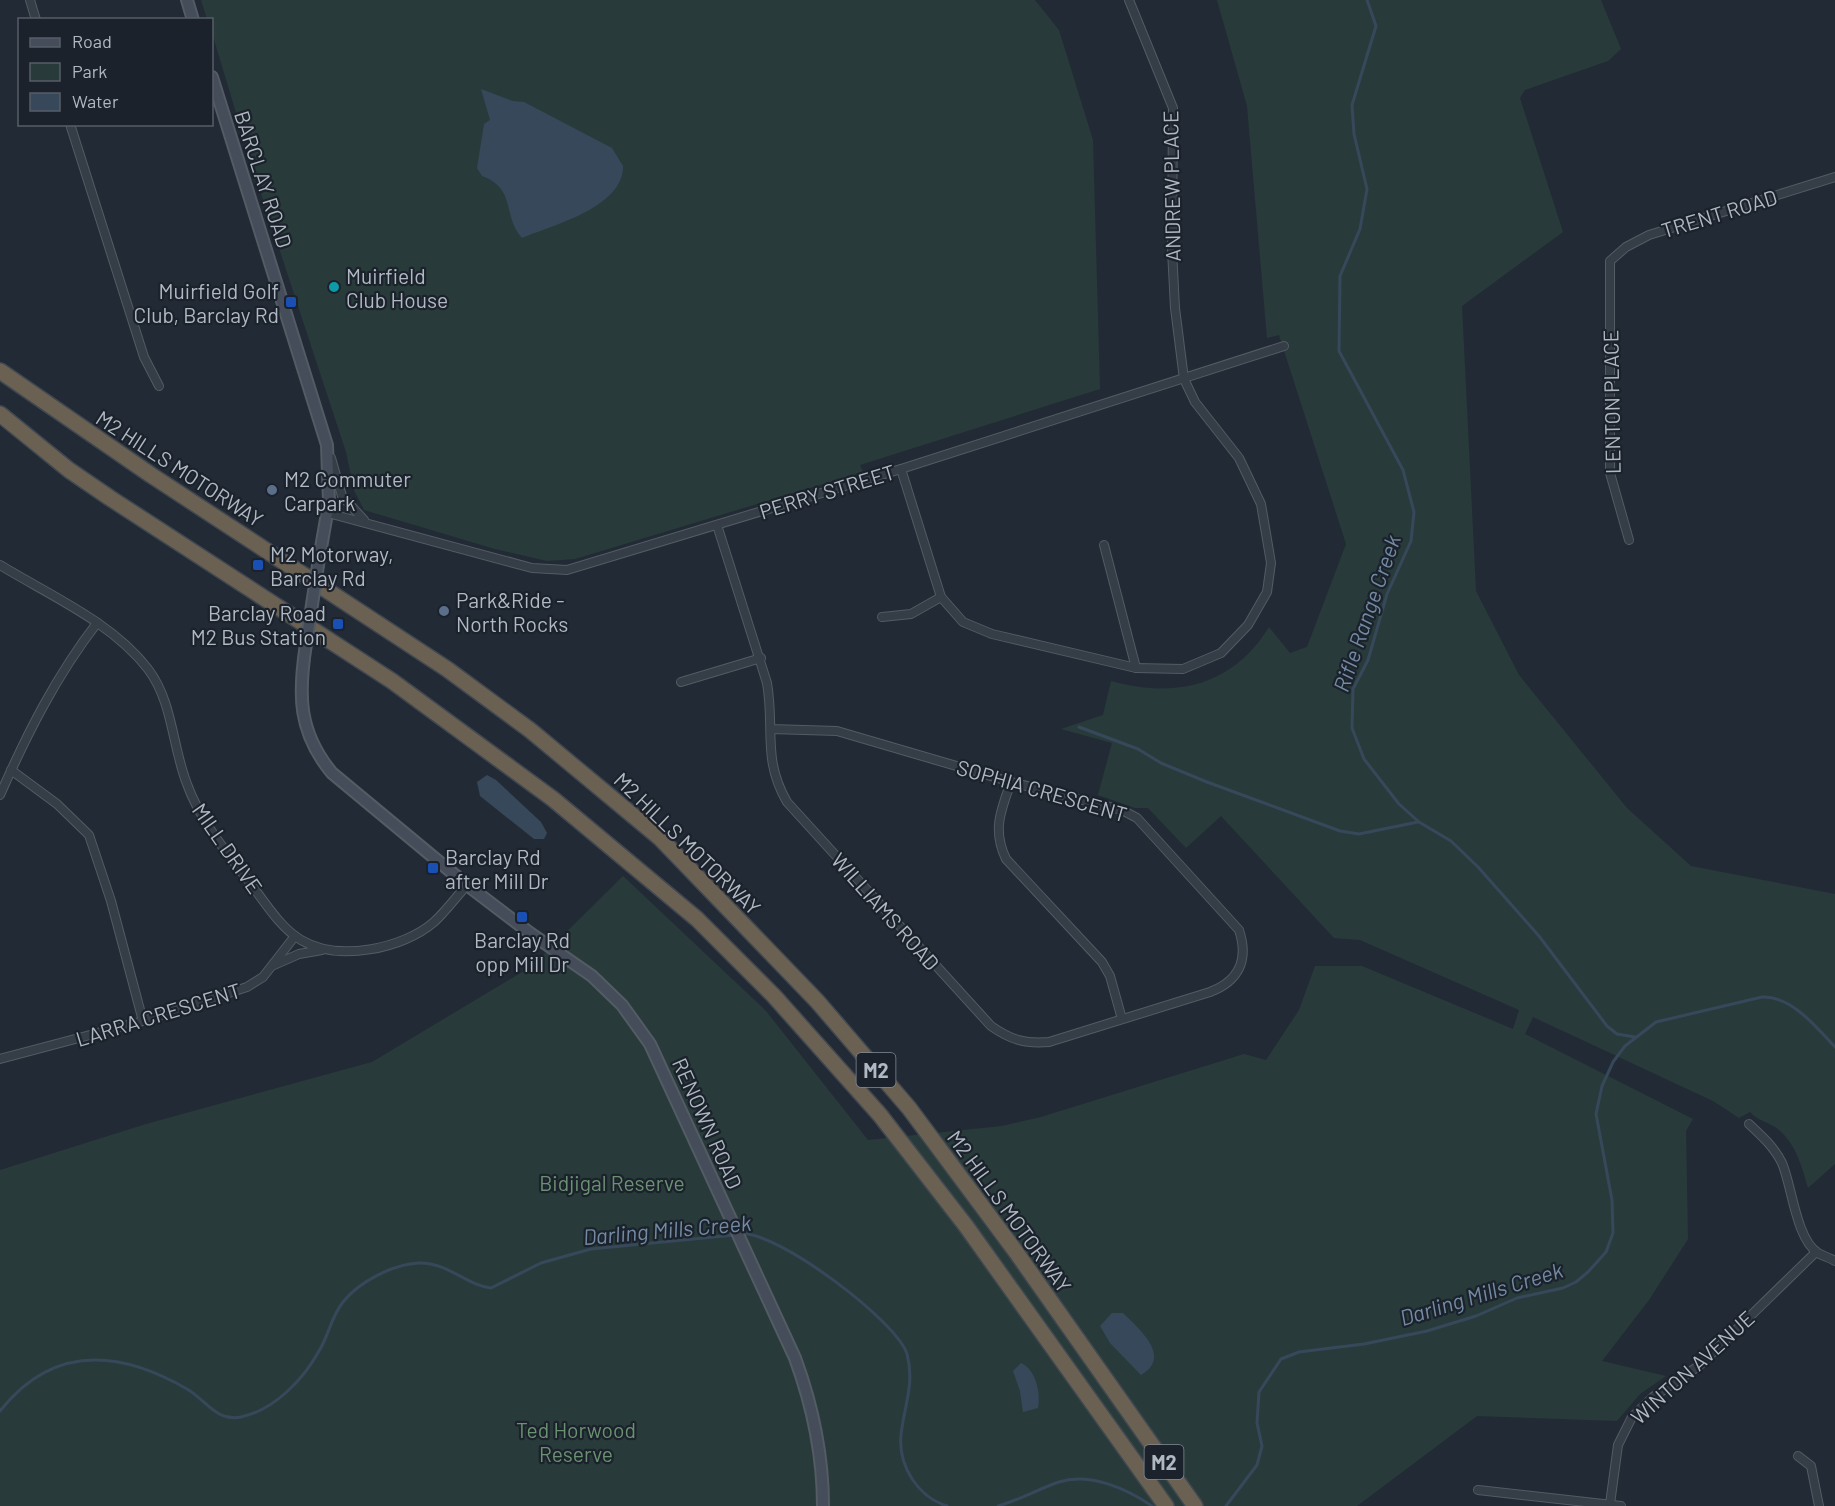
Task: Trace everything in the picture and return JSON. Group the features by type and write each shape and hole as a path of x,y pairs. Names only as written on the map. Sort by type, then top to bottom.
{"highway":[{"name":"M2 HILLS MOTORWAY","path":"0,370 103,443 447,669 530,730 660,838 817,1001 909,1108 1016,1252 1195,1506"},
{"name":"M2","path":"0,414 69,470 418,700 553,799 697,919 774,996 880,1115 960,1218 1166,1506"}],"main road":[{"path":"187,0 192,18"},
{"name":"BARCLAY ROAD","path":"213,80 327,445 330,482 328,513 300,683 301,701 309,735 323,762 342,784 467,885 562,956"},
{"name":"RENOWN ROAD","path":"562,956 592,976 622,1005 650,1044 720,1198 783,1328 811,1402 823,1472 823,1506"}],"street":[{"path":"30,0 35,18"},
{"name":"ANDREW PLACE","path":"1129,0 1173,108 1172,250 1175,308 1184,379"},
{"path":"71,126 144,357 159,386"},
{"name":"TRENT ROAD","path":"1610,261 1626,247 1649,235 1835,177"},
{"name":"LENTON PLACE","path":"1610,261 1610,473 1629,540"},
{"name":"PERRY STREET","path":"328,513 365,521 532,568 555,570 583,566 901,469 1284,346"},
{"path":"901,469 941,597 963,622 992,634 1136,668 1182,669 1221,653 1248,626 1267,592 1271,563 1261,504 1239,458 1195,402 1184,379"},
{"path":"327,445 342,496 365,521"},
{"name":"WILLIAMS ROAD","path":"717,525 760,658 771,706 771,765 776,785 787,802 991,1026 1010,1039 1029,1044 1050,1042 1224,987 1236,976 1243,958"},
{"path":"1104,545 1136,668"},
{"name":"MILL DRIVE","path":"0,565 97,623 133,651 149,671 164,698 181,767 201,815 226,852 295,936 323,950 366,948 414,936 434,921 467,885"},
{"path":"882,617 912,614 941,597"},
{"path":"0,795 33,723 75,651 97,623"},
{"path":"681,682 760,658"},
{"name":"SOPHIA CRESCENT","path":"771,729 837,731 1011,782 1103,804 1137,818 1230,917 1241,936 1243,958"},
{"path":"11,770 57,804 89,835 111,901 143,1022"},
{"path":"1011,782 999,816 997,830 999,844 1006,858 1102,962 1110,976 1122,1019"},
{"name":"LARRA CRESCENT","path":"0,1059 143,1022 248,987 256,983 271,967 295,936"},
{"path":"271,967 299,954 323,950"},
{"path":"1749,1124 1770,1144 1779,1158 1799,1221 1816,1252 1835,1261"},
{"name":"WINTON AVENUE","path":"1611,1504 1618,1445 1632,1417 1653,1397 1700,1365 1816,1252"},
{"path":"1798,1456 1809,1463 1813,1470 1819,1506"},
{"path":"1478,1490 1621,1506"}],"green space":[{"path":"201,0 1035,0 1059,30 1093,140 1100,389 860,465 863,472 575,559 547,561 495,549 364,510 354,490 346,452 253,169 213,36 213,18 207,18"},
{"name":"Bidjigal Reserve","path":"1217,0 1601,0 1621,49 1608,61 1525,90 1520,98 1563,232 1462,306 1476,591 1519,675 1627,808 1691,866 1835,894 1835,1164 1808,1188 1798,1156 1784,1135 1750,1112 1739,1118 1713,1101 1533,1017 1525,1034 1693,1119 1686,1131 1688,1239 1649,1300 1602,1361 1666,1376 1640,1394 1617,1421 1477,1416 1357,1506 0,1506 0,1170 146,1124 372,1062 532,966 623,876 766,1011 868,1140 1002,1126 1041,1117 1244,1054 1266,1060 1299,1010 1315,966 1362,966 1513,1029 1519,1010 1360,940 1334,938 1221,816 1186,848 1148,808 1135,808 1098,795 1112,743 1061,729 1103,715 1111,681 1158,688 1180,687 1200,683 1220,675 1238,663 1269,627 1290,653 1307,647 1346,544 1279,335 1267,338 1247,106"}],"water":[{"path":"481,89 513,101 524,102 612,148 623,166 620,180 612,193 585,212 522,238 512,221 508,204 500,188 493,181 482,176 477,168 484,124 490,120"},
{"path":"487,775 496,780 541,822 547,833 544,839 534,839 480,796 477,782"},
{"path":"1112,1313 1123,1313 1150,1343 1154,1352 1154,1360 1150,1368 1141,1375 1110,1343 1100,1326"},
{"path":"1021,1363 1034,1376 1039,1396 1038,1408 1023,1412 1020,1391 1013,1371"}],"waterway":[{"name":"Rifle Range Creek","path":"1367,0 1376,26 1352,105 1354,134 1367,189 1360,229 1340,276 1339,351 1403,470 1414,512 1411,541 1387,594 1368,660 1353,689 1352,728 1364,759 1399,804 1419,822 1451,841 1478,867 1539,936 1607,1026 1617,1034 1635,1037"},
{"path":"1079,727 1138,749 1161,763 1207,782 1340,831 1359,834 1418,822"},
{"name":"Darling Mills Creek","path":"1226,1506 1257,1465 1262,1446 1257,1423 1259,1392 1281,1359 1299,1352 1364,1344 1427,1331 1476,1316 1517,1298 1563,1288 1576,1282 1588,1272 1606,1252 1613,1233 1612,1200 1596,1114 1602,1086 1613,1062 1625,1046 1656,1022 1762,997 1773,998 1803,1014 1835,1047"},
{"name":"Darling Mills Creek","path":"741,1234 758,1237 780,1246 833,1280 859,1300 898,1339 907,1354 910,1375 901,1435 903,1458 912,1479 919,1488 937,1502 947,1506"},
{"name":"Darling Mills Creek","path":"0,1411 20,1389 41,1374 64,1364 87,1360 111,1361 136,1366 187,1389 218,1413 232,1418 241,1417 265,1408 296,1383 319,1351 343,1302 367,1281 398,1267 419,1263 439,1266 474,1283 491,1288 541,1263 591,1249 734,1235"},
{"name":"Darling Mills Creek","path":"998,1506 1071,1479 1108,1484 1152,1506"}],"place":[{"name":"Muirfield Club House","path":"334,287"},
{"name":"Muirfield Golf Club, Barclay Rd","path":"291,302"},
{"name":"M2 Commuter Carpark","path":"272,490"},
{"name":"M2 Motorway, Barclay Rd","path":"258,565"},
{"name":"Park&Ride - North Rocks","path":"444,611"},
{"name":"Barclay Road M2 Bus Station","path":"338,624"},
{"name":"Barclay Rd after Mill Dr","path":"433,868"},
{"name":"Barclay Rd opp Mill Dr","path":"522,917"}],"park label":[{"name":"Ted Horwood Reserve","path":"576,1441"}]}
